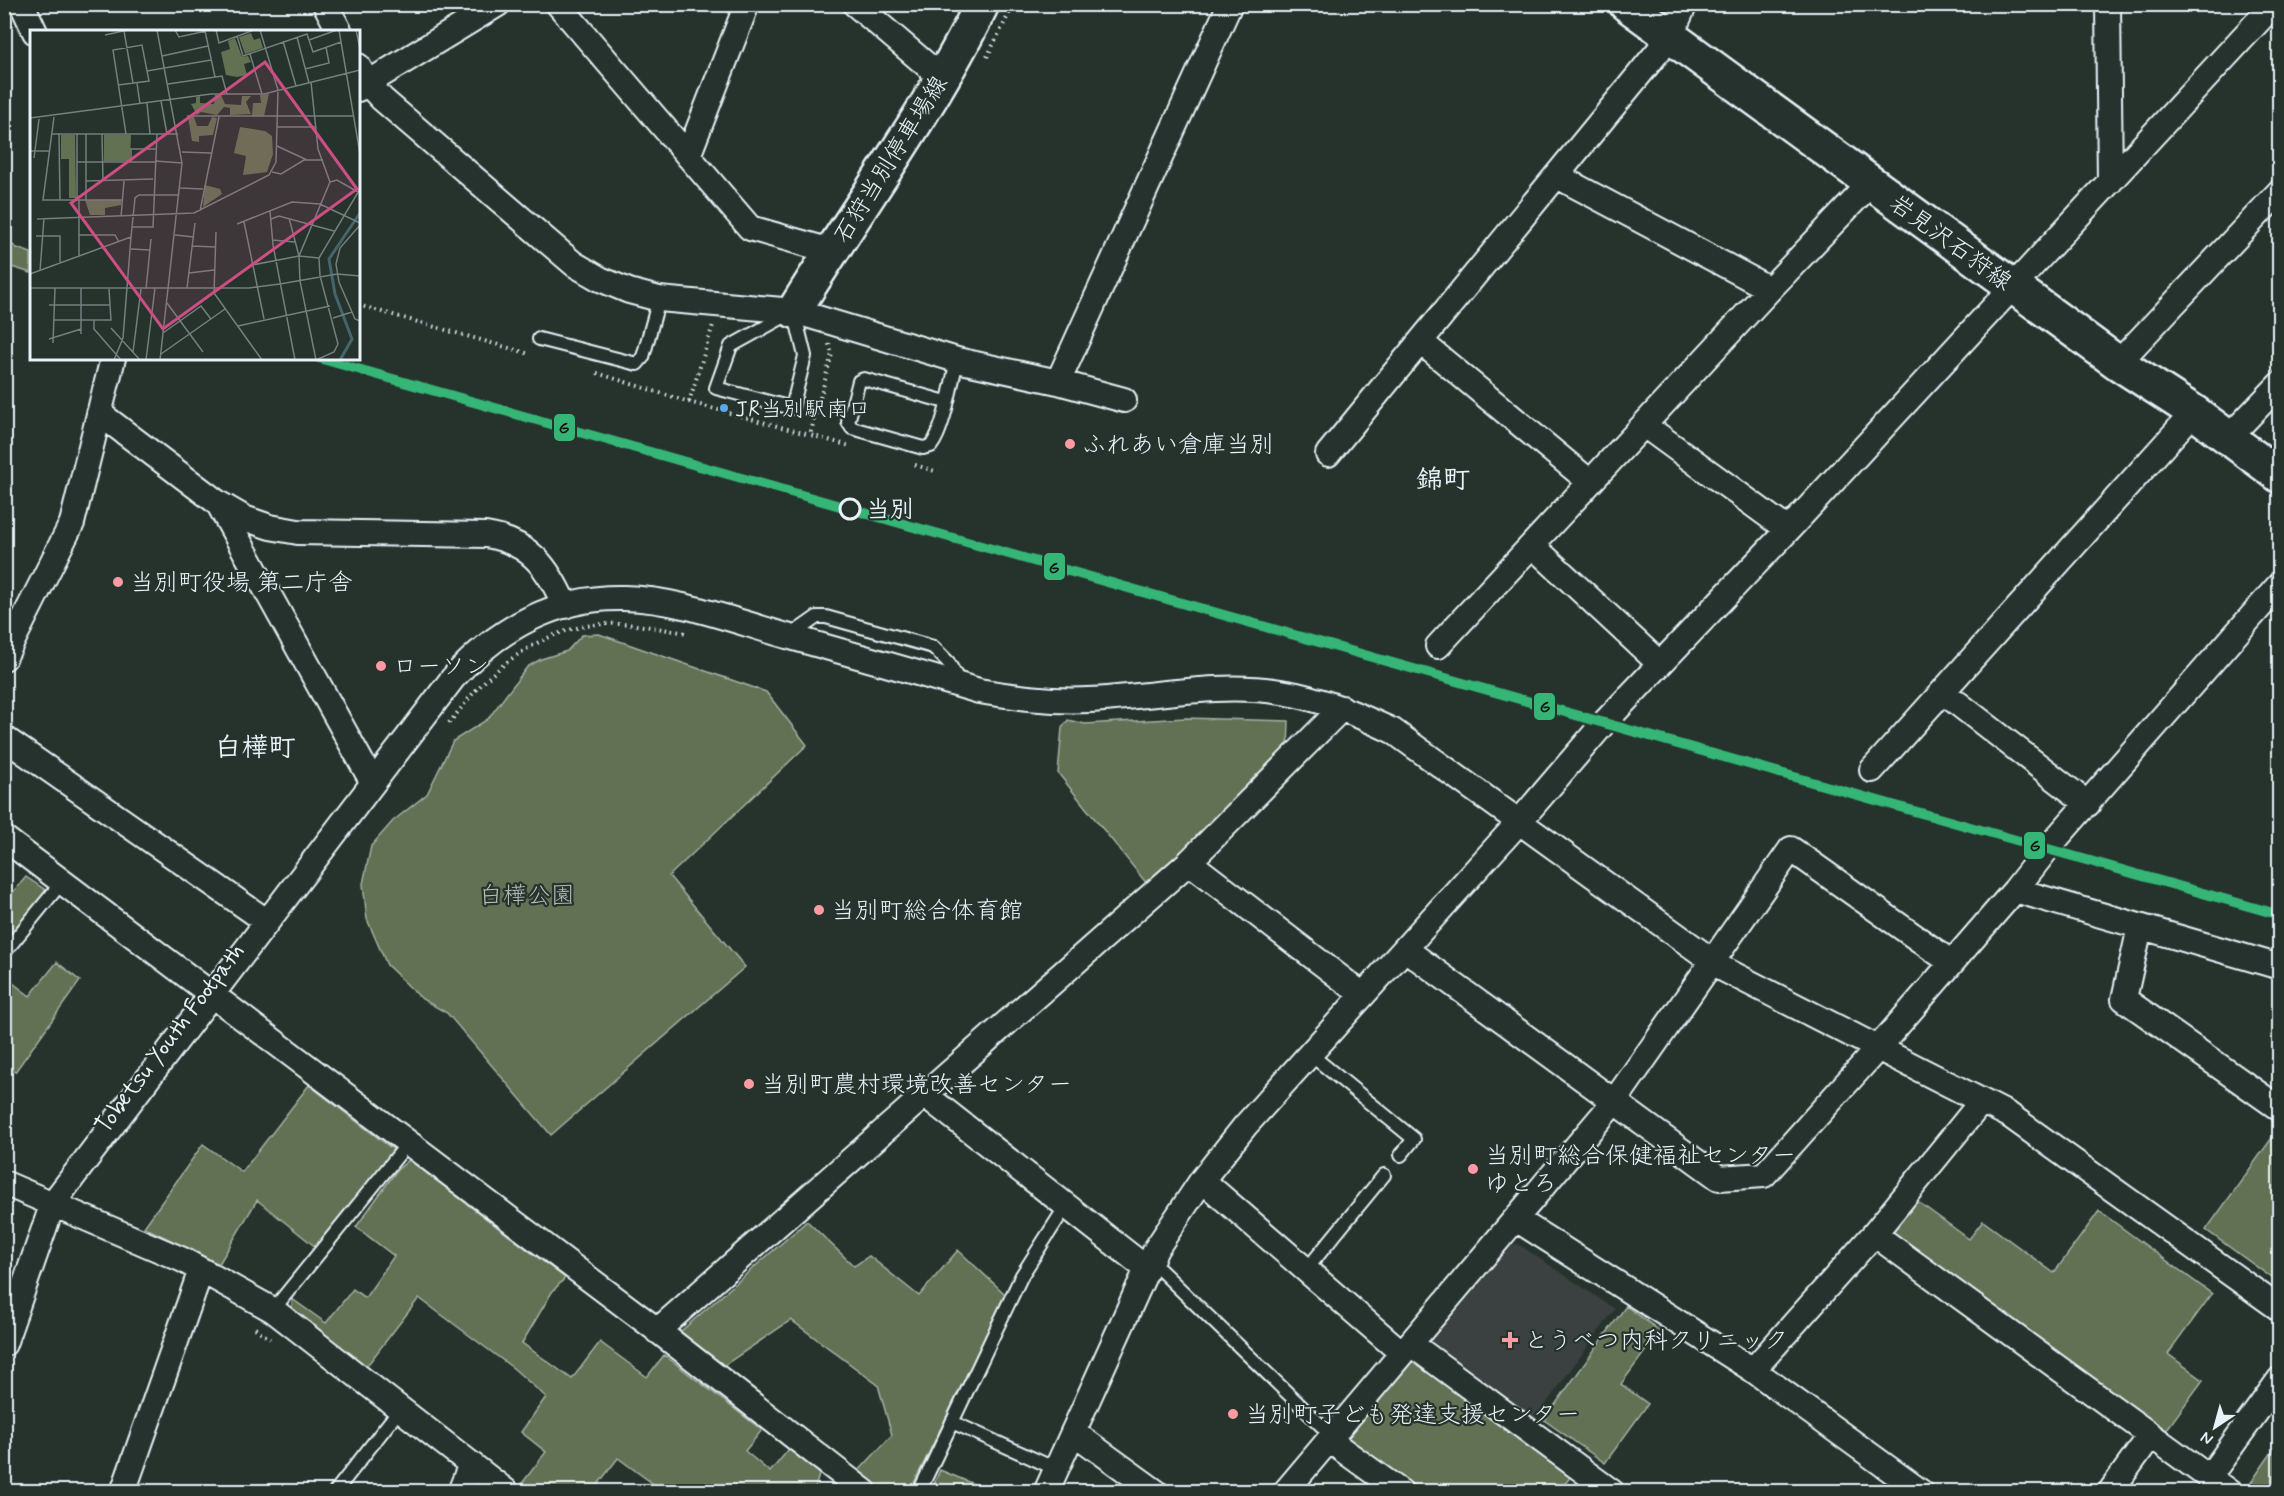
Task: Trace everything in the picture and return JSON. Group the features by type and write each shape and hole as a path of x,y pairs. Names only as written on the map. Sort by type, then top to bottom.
{"main road":[{"name":"石狩当別停車場線","path":"794,311 915,124 967,36 982,4"},
{"name":"岩見沢石狩線","path":"1626,4 2118,363 2194,412 2280,476"}],"street":[{"path":"22,4 34,30"},
{"path":"325,4 339,30"},
{"path":"498,4 362,80 574,264 600,279 629,291 659,299 794,311 957,360 1058,382 1124,400"},
{"path":"558,4 750,228 831,251"},
{"path":"688,156 747,4"},
{"path":"855,4 942,78"},
{"path":"1058,382 1230,4"},
{"path":"1328,454 1670,37 1685,4"},
{"path":"2108,4 2110,182"},
{"path":"1046,1491 1156,1249 1202,1180 1245,1126 1519,822 1603,724 1788,530 2274,4"},
{"path":"1557,176 1770,288"},
{"path":"1438,646 1770,288 1870,184"},
{"path":"2118,363 2280,191"},
{"path":"1421,342 1590,482"},
{"path":"4,658 72,523 112,360"},
{"path":"2228,438 2280,384"},
{"path":"1872,770 2194,412"},
{"path":"99,413 218,503 244,518 270,527 298,532 501,537 529,552 541,563 553,579 565,606"},
{"path":"1644,425 1788,530"},
{"path":"218,503 373,783"},
{"path":"1532,545 1659,663"},
{"path":"1405,949 1719,1178 1764,1175 1878,1048 2280,584"},
{"path":"4,1344 53,1203 453,678 472,657 507,630 533,617 565,606 624,597 685,607 962,686 1024,699 1088,700 1219,689 1248,689 1311,697 1342,708 1393,731 1725,970 2010,1115 2280,1309"},
{"path":"1943,692 2088,804"},
{"path":"657,1331 1189,862 1342,708"},
{"path":"4,738 266,921"},
{"path":"4,838 865,1491"},
{"path":"1285,1491 1614,1102 1791,849 1952,963"},
{"path":"1189,862 1363,995"},
{"path":"2015,890 2280,967"},
{"path":"2140,927 2124,999 2280,1109"},
{"path":"925,1095 1066,1206 1149,1265"},
{"path":"1753,1370 1874,1234 1982,1101"},
{"path":"1202,1180 1306,1270 1406,1349 1585,1484 1612,1491"},
{"path":"4,1184 183,1260 273,1310 507,1491"},
{"path":"1516,1219 1753,1370 1919,1491"},
{"path":"1874,1234 2221,1487 2280,1379"},
{"path":"123,1491 201,1270"},
{"path":"1073,1432 1156,1491"},
{"path":"2110,1491 2151,1435"},
{"path":"1330,1438 1401,1491"},
{"path":"460,1491 471,1464"}],"lane":[{"path":"540,339 637,364 643,357 659,299"},
{"path":"794,311 805,356 792,408 716,388 731,346 794,311"},
{"path":"946,402 864,379 859,381 848,422 852,428 923,448 931,446 936,440 946,402 957,360"},
{"path":"4,953 62,882"},
{"path":"1310,1054 1414,1139 1401,1155"},
{"path":"273,1310 408,1143"},
{"path":"1306,1270 1384,1175"},
{"path":"919,1491 1022,1275 1066,1206"},
{"path":"1149,1265 1330,1438"},
{"path":"335,1491 400,1409"},
{"path":"952,1422 1056,1469"}],"path":[{"path":"360,306 536,356"},
{"path":"591,371 689,402 810,435"},
{"path":"449,724 485,681 519,653 556,634 594,625 637,625 686,633"},
{"path":"252,1326 272,1340"}],"shaded area":[{"name":"とうべつ内科クリニック","path":"1518,1244 1615,1309 1532,1423 1429,1348 1429,1333 1503,1247"}],"green space":[{"path":"4,239 17,248 30,253 30,273 5,265"},
{"name":"白樺公園","path":"599,634 766,692 807,745 669,876 745,967 551,1135 447,1013 422,999 387,965 367,919 363,884 371,846 393,821 427,794 453,741 488,719 527,667 541,659 567,651 582,635"},
{"path":"1186,718 1289,721 1288,750 1147,884 1058,773 1062,728 1068,720 1085,724"},
{"path":"26,877 47,891 5,944 5,901"},
{"path":"57,962 80,981 15,1072 5,1064 5,1023 7,1020 5,1018 5,977 30,996"},
{"path":"309,1085 395,1151 317,1248 257,1200 219,1264 144,1227 203,1144 242,1172"},
{"path":"2279,1128 2279,1283 2206,1230"},
{"path":"409,1160 565,1278 552,1292 522,1343 572,1379 600,1342 647,1377 664,1355 762,1430 745,1451 770,1472 789,1449 820,1472 814,1491 663,1491 618,1458 593,1491 519,1491 517,1490 546,1452 521,1432 546,1397 513,1368 419,1298 366,1367 292,1311 292,1299 326,1323 353,1289 365,1298 394,1256 356,1227 397,1170"},
{"path":"1913,1198 1969,1239 1983,1221 2054,1273 2099,1211 2212,1294 2168,1354 2203,1380 2162,1436 1886,1235"},
{"path":"807,1221 854,1266 869,1256 919,1296 958,1250 1006,1295 910,1491 879,1491 854,1476 892,1435 878,1385 791,1320 720,1368 680,1332"},
{"path":"1626,1306 1660,1331 1621,1384 1648,1404 1605,1463 1544,1420"},
{"path":"1414,1358 1573,1474 1559,1491 1422,1491 1346,1440"},
{"path":"2279,1442 2279,1491 2245,1491"},
{"path":"940,1470 990,1491 931,1491"}],"transit line":[{"name":"G","path":"326,360 2280,915"}],"place":[{"name":"JR当別駅南口","path":"724,408"},
{"name":"ふれあい倉庫当別","path":"1070,444"},
{"name":"当別","path":"850,509"},
{"name":"当別町役場 第二庁舎","path":"118,582"},
{"name":"ローソン","path":"381,666"},
{"name":"当別町総合体育館","path":"819,910"},
{"name":"当別町農村環境改善センター","path":"749,1084"},
{"name":"当別町総合保健福祉センター ゆとろ","path":"1473,1169"},
{"name":"とうべつ内科クリニック","path":"1510,1340"},
{"name":"当別町子ども発達支援センター","path":"1233,1414"}],"district":[{"name":"錦町","path":"1443,479"},
{"name":"白樺町","path":"255,747"}]}
